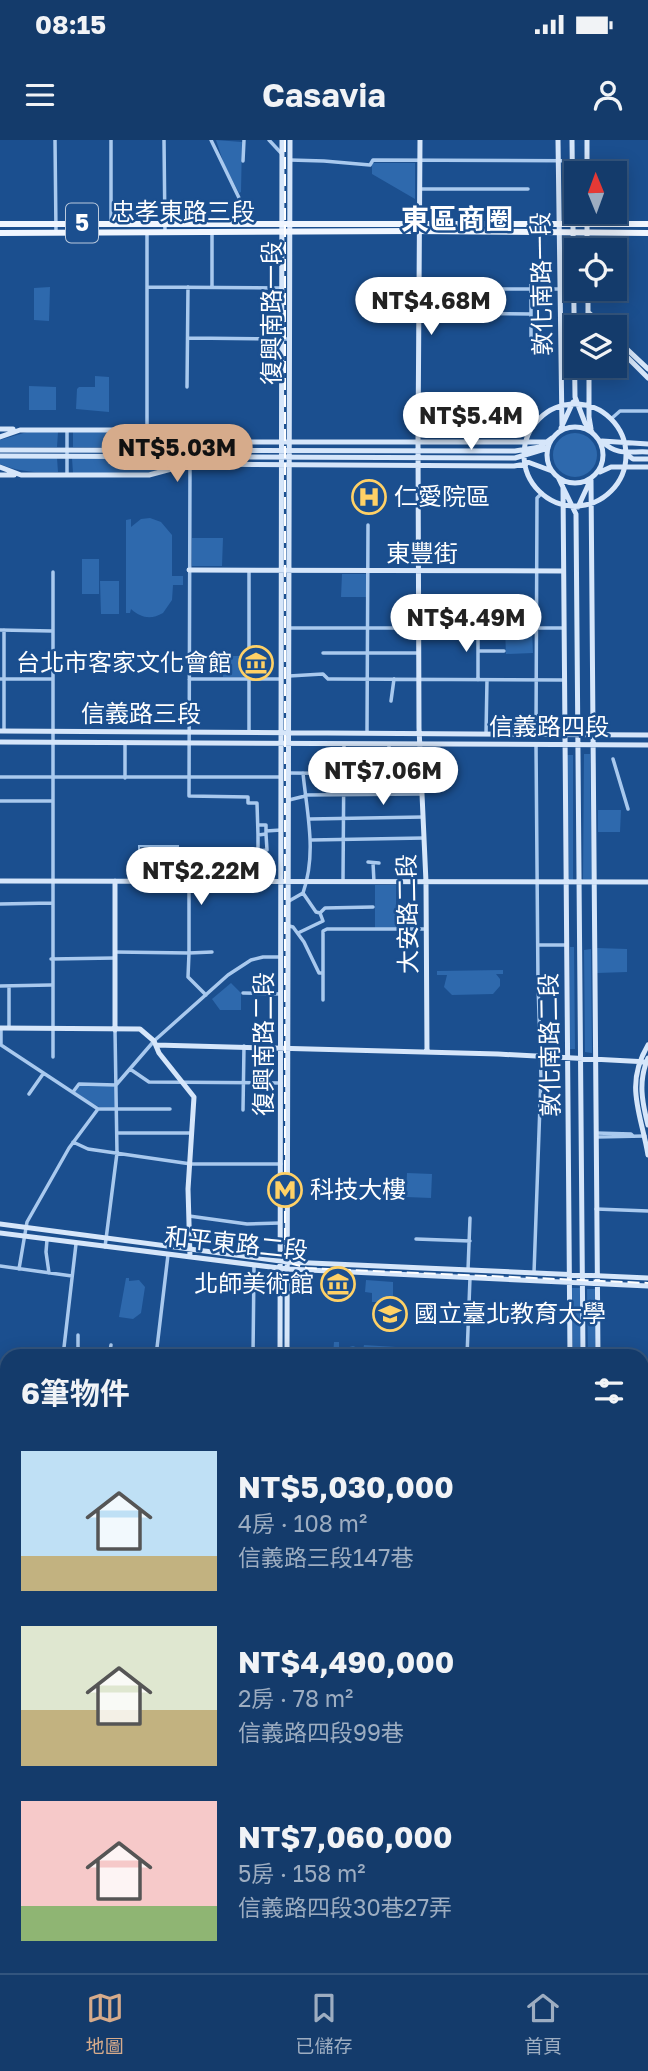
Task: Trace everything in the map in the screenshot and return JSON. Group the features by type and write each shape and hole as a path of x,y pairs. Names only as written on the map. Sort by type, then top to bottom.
{"main road":[{"name":"復興南路一段","path":"282,140 289,442 289,738"},
{"name":"復興南路一段","path":"281,732 281,442 286,339 283,288 290,140"},
{"name":"大安路二段","path":"420,140 418,653 419,744 426,881 426,1052"},
{"name":"敦化南路一段","path":"553,438 561,407 558,140"},
{"name":"敦化南路一段","path":"572,140 572,161"},
{"path":"587,140 587,161"},
{"name":"忠孝東路三段","path":"0,223 243,222 286,227"},
{"name":"5","path":"286,227 564,223"},
{"name":"敦化南路一段","path":"553,438 575,405 574,224"},
{"name":"敦化南路一段","path":"587,224 587,238"},
{"name":"5","path":"627,224 648,224"},
{"name":"忠孝東路三段","path":"0,233 165,232 286,227"},
{"name":"5","path":"286,227 648,233"},
{"name":"敦化南路一段","path":"588,301 588,312"},
{"path":"588,312 591,315"},
{"path":"627,349 648,369"},
{"path":"627,357 648,378"},
{"name":"敦化南路一段","path":"589,378 592,432"},
{"path":"575,405 592,432 611,450 626,454 648,452"},
{"path":"575,405 589,406 611,419 620,430 626,454 625,467 612,490 590,503 576,505 562,504 542,493 529,476 525,455 538,421 561,407 575,405"},
{"path":"418,454 515,458 525,455 571,427 592,432"},
{"path":"0,429 148,430 212,449"},
{"path":"0,437 20,430"},
{"path":"0,475 149,475 190,464 418,465 525,455 553,438"},
{"path":"552,472 547,460 553,438"},
{"path":"600,440 648,444"},
{"path":"578,744 576,505 594,477 604,454 600,440"},
{"path":"187,442 418,443 525,455"},
{"path":"0,456 212,449 281,450 289,454"},
{"path":"0,450 281,457 289,454 515,451 567,482 578,483 611,467 648,467"},
{"path":"626,454 633,459 648,459"},
{"path":"0,467 21,475"},
{"path":"558,477 576,505"},
{"path":"592,734 590,503 594,477"},
{"path":"563,487 565,734"},
{"name":"東豐街","path":"190,570 563,572"},
{"name":"信義路三段","path":"2,731 281,732"},
{"name":"信義路四段","path":"281,732 289,738 344,744 648,745"},
{"name":"復興南路二段","path":"281,732 281,993 285,1048 281,1083 280,1261 284,1269 287,1349"},
{"name":"信義路四段","path":"281,743 289,738 367,733 648,734"},
{"name":"敦化南路二段","path":"565,734 570,1349"},
{"name":"敦化南路二段","path":"592,734 598,1349"},
{"name":"復興南路二段","path":"280,1349 284,1269 288,1262 285,1048 289,957 289,738"},
{"name":"信義路三段","path":"0,742 281,743"},
{"name":"敦化南路二段","path":"578,744 583,1349"},
{"path":"0,881 648,883"},
{"path":"115,881 116,1030"},
{"path":"0,1028 140,1030 155,1043 159,1053 194,1097 188,1189 190,1257"},
{"path":"155,1043 645,1061"},
{"path":"648,1045 641,1092 648,1125"},
{"path":"645,1061 634,1089 648,1155"},
{"name":"和平東路二段","path":"0,1224 288,1262 469,1274"},
{"name":"和平東路二段","path":"0,1233 284,1269 469,1274"},
{"path":"469,1274 534,1273 570,1279"},
{"path":"469,1274 583,1279 648,1286"},
{"path":"597,1280 648,1278"}],"street":[{"path":"55,140 56,232"},
{"path":"111,140 111,223"},
{"path":"164,140 165,232"},
{"path":"211,140 241,202 243,222"},
{"path":"243,140 243,161"},
{"path":"269,140 282,154"},
{"path":"290,160 370,165 373,160 564,161"},
{"path":"420,189 528,189"},
{"path":"480,223 480,231"},
{"path":"212,231 212,287"},
{"path":"147,232 148,430"},
{"path":"531,275 531,339"},
{"path":"147,287 283,288"},
{"path":"187,387 188,287"},
{"path":"418,289 560,289"},
{"path":"418,313 531,314"},
{"path":"188,338 286,339"},
{"path":"611,419 621,411 648,411"},
{"path":"67,430 67,475"},
{"path":"190,464 189,796 248,797 248,803 257,803 259,856 190,853"},
{"path":"536,734 537,498 542,493"},
{"path":"367,733 368,525"},
{"path":"249,732 250,570"},
{"path":"52,572 53,1058"},
{"path":"289,628 563,628"},
{"path":"478,628 478,680"},
{"path":"2,731 2,631 52,631"},
{"path":"478,651 504,651"},
{"path":"323,653 418,653"},
{"path":"289,676 323,674 328,679 564,680"},
{"path":"2,679 52,679"},
{"path":"188,679 281,679"},
{"path":"391,701 394,679"},
{"path":"486,734 487,680"},
{"path":"125,742 125,778"},
{"path":"343,882 344,744"},
{"path":"389,744 389,795"},
{"path":"534,1273 541,1056 536,744"},
{"path":"613,759 628,809"},
{"path":"289,773 389,774"},
{"path":"289,901 303,893 307,881 310,819 303,774"},
{"path":"0,777 281,777"},
{"path":"289,800 305,796 421,794"},
{"path":"0,801 52,801"},
{"path":"310,819 423,817"},
{"path":"258,825 266,825 267,850 258,851"},
{"path":"258,835 281,830"},
{"path":"310,840 424,838"},
{"path":"368,862 376,863 374,882"},
{"path":"189,882 188,977 206,995"},
{"path":"298,933 323,920 303,893"},
{"path":"0,904 52,903"},
{"path":"320,913 325,908 373,907"},
{"path":"289,926 298,933 308,949 315,969 318,973 323,973"},
{"path":"323,1000 323,931 426,929"},
{"path":"538,945 566,945"},
{"path":"51,958 212,952"},
{"path":"116,1085 155,1043 206,995 251,960 289,957"},
{"path":"0,986 51,985"},
{"path":"9,986 9,1028"},
{"path":"243,993 281,993"},
{"path":"0,1028 1,1045 98,1109 170,1109"},
{"path":"105,1247 117,1153 116,1030"},
{"path":"243,1110 244,1046"},
{"path":"130,1069 149,1082 281,1083"},
{"path":"29,1094 43,1074"},
{"path":"72,1093 79,1084 116,1085"},
{"path":"19,1269 26,1227 55,1172 98,1109"},
{"path":"117,1133 192,1133"},
{"path":"596,1135 645,1136"},
{"path":"74,1142 88,1149 191,1164 281,1164"},
{"path":"596,1209 648,1211"},
{"path":"189,1216 247,1224 280,1223"},
{"path":"468,1349 470,1218"},
{"path":"415,1239 470,1241"},
{"path":"47,1240 49,1273"},
{"path":"64,1349 76,1243"},
{"path":"157,1349 168,1255"},
{"path":"253,1349 254,1265"},
{"path":"0,1266 72,1276"},
{"path":"77,1349 78,1335"},
{"path":"110,1349 111,1345"}],"shaded area":[{"path":"216,140 242,142 239,193 224,164"},
{"path":"372,163 415,163 415,199 372,174"},
{"path":"50,287 49,321 34,320 34,288"},
{"path":"95,376 109,377 109,412 76,409 77,389 95,387"},
{"path":"29,386 56,387 56,410 29,410"},
{"path":"27,432 58,432 57,447 0,447 0,440"},
{"path":"73,432 141,432 195,447 73,447"},
{"path":"575,433 584,434 591,439 596,446 596,464 591,471 584,476 575,477 566,476 559,471 554,464 553,455 554,446 559,439 566,434"},
{"path":"0,458 57,458 58,472 14,469 0,464"},
{"path":"72,458 189,459 189,462 148,473 73,473"},
{"path":"150,518 161,522 172,535 172,576 183,576 183,585 173,585 172,600 163,613 150,617 142,616 131,609 130,613 126,613 126,520 131,519 131,527 141,519"},
{"path":"192,538 223,538 222,566 192,566"},
{"path":"82,559 99,559 99,594 82,594"},
{"path":"342,574 366,574 367,597 341,597"},
{"path":"100,581 119,581 119,614 101,614"},
{"path":"505,630 532,631 533,653 506,654"},
{"path":"223,656 247,656 247,677 223,677"},
{"path":"584,754 590,754 592,881 583,882"},
{"path":"567,755 573,755 573,880 569,880"},
{"path":"598,810 621,810 620,832 598,832"},
{"path":"139,846 178,846 177,865 139,865"},
{"path":"375,885 396,885 396,928 375,928"},
{"path":"570,947 574,947 575,1049 570,1049"},
{"path":"597,948 627,949 627,972 597,973"},
{"path":"591,949 592,1053 585,1052 584,950"},
{"path":"503,970 503,974 496,974 500,979 500,986 493,994 452,995 444,987 447,975 437,975 437,971"},
{"path":"231,983 241,993 241,1010 220,1010 212,999"},
{"path":"80,1086 115,1086 115,1108 99,1107 74,1093"},
{"path":"407,1173 432,1174 431,1198 406,1197"},
{"path":"126,1278 129,1278 129,1281 139,1280 145,1287 141,1313 133,1319 119,1317"},
{"path":"366,1280 393,1282 393,1302 372,1302 372,1293 365,1292"},
{"path":"572,1288 580,1288 581,1349 573,1349"},
{"path":"587,1289 595,1289 596,1349 588,1349"},
{"path":"334,1342 339,1342 339,1349 334,1349"},
{"path":"364,1345 396,1349 363,1349"}],"railway":[{"path":"285,140 285,1253 293,1264 307,1268 648,1283"}],"place":[{"name":"仁愛院區","path":"369,497"},
{"name":"台北市客家文化會館","path":"256,663"},
{"name":"科技大樓","path":"285,1190"},
{"name":"北師美術館","path":"338,1284"},
{"name":"國立臺北教育大學","path":"390,1314"}],"district":[{"name":"東區商圈","path":"457,219"}]}
